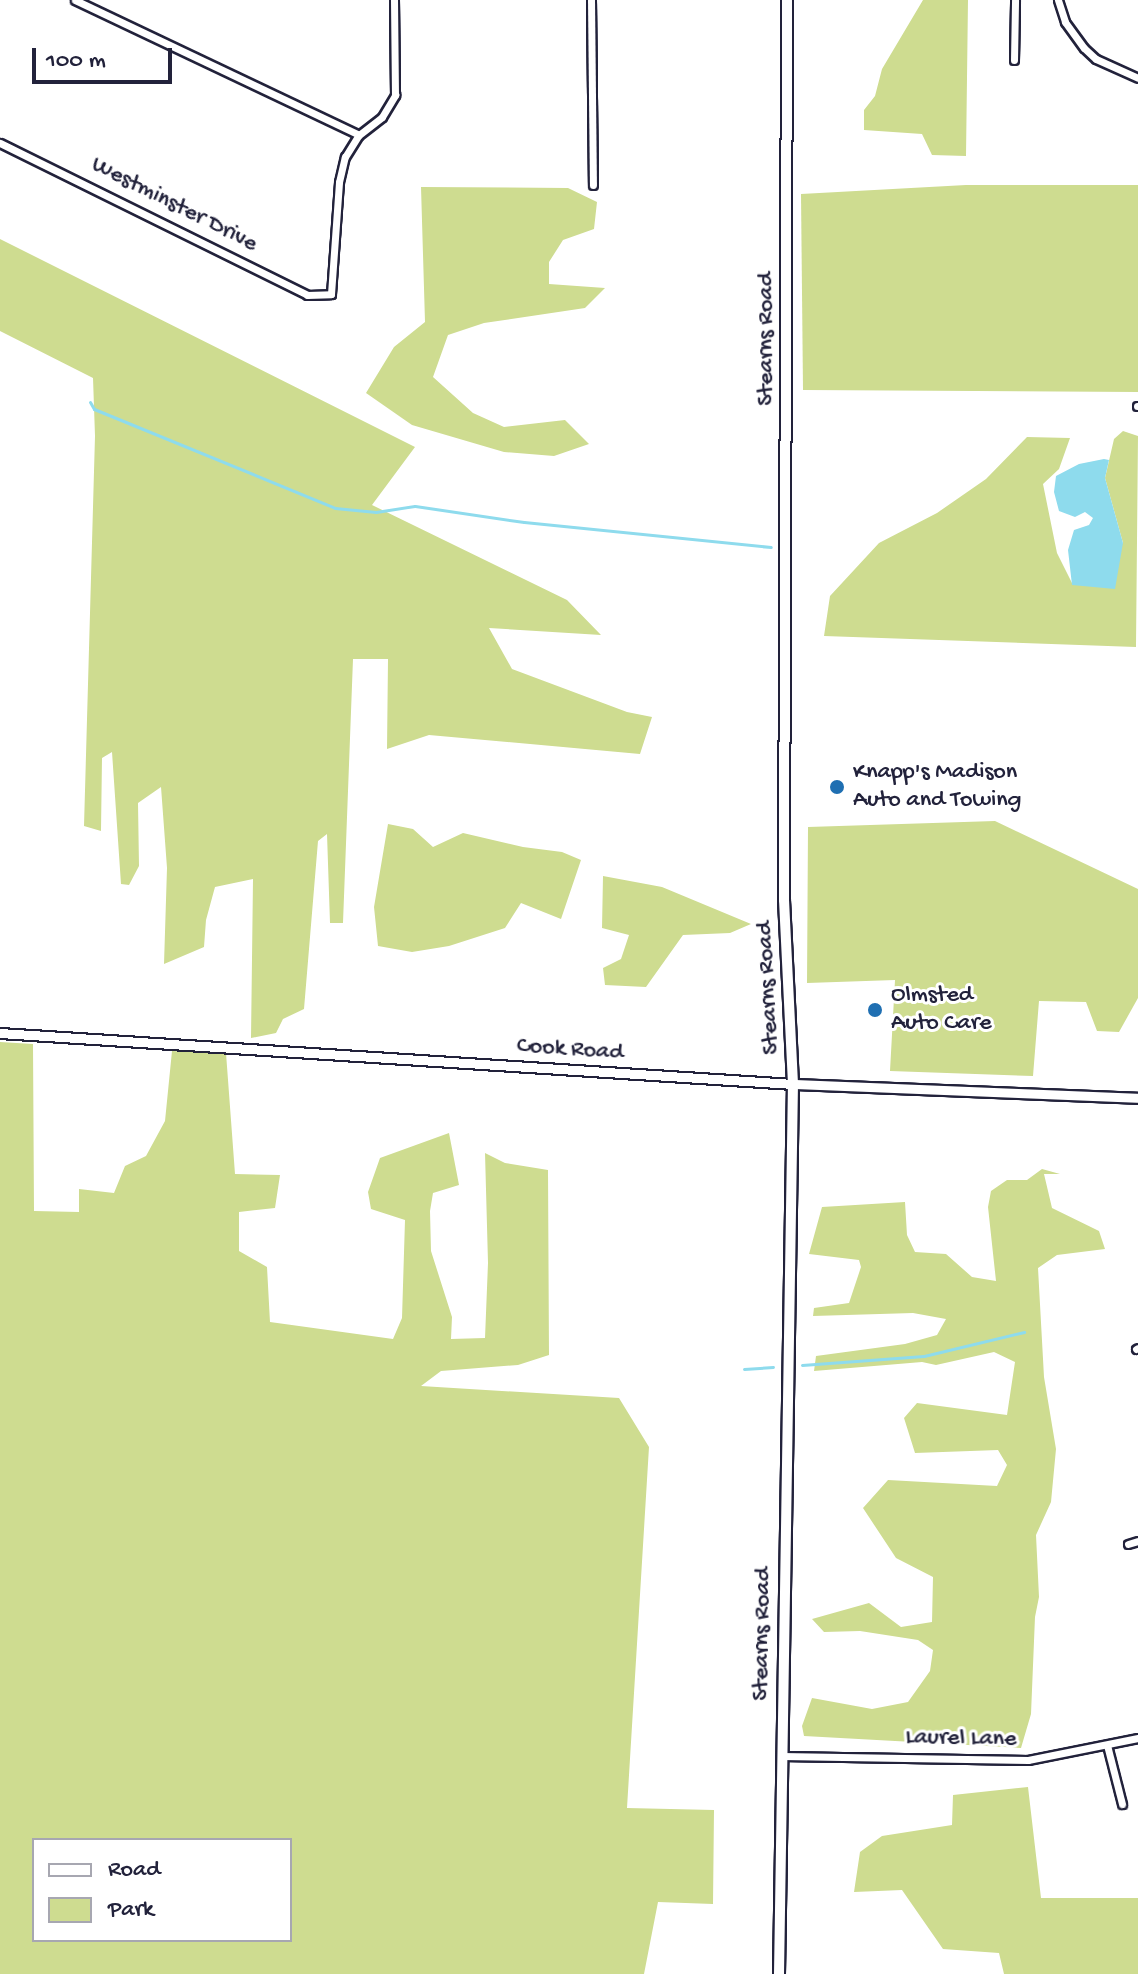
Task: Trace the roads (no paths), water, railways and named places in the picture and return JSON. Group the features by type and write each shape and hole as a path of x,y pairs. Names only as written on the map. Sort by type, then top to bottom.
{"main road":[{"name":"Stearns Road","path":"779,1974 793,1084 784,900 787,0"}],"street":[{"path":"75,0 359,135 382,117 395,95 394,0"},
{"path":"591,0 593,185"},
{"path":"1014,60 1015,0"},
{"path":"1058,0 1065,22 1084,48 1096,59 1138,78"},
{"name":"Westminster Drive","path":"0,143 307,295 331,294 339,182 345,157 359,135"},
{"name":"Cook Road","path":"0,1033 793,1084 1138,1098"},
{"path":"1128,1544 1138,1541"},
{"name":"Laurel Lane","path":"781,1756 1028,1760 1138,1738"},
{"path":"1107,1745 1122,1804"}],"water":[{"path":"1109,460 1105,478 1123,543 1115,589 1072,585 1068,550 1074,530 1089,525 1093,518 1085,512 1075,517 1059,511 1054,492 1056,476 1079,464"}],"waterway":[{"path":"90,402 94,409 335,508 376,512 415,506 524,522 771,547"},
{"path":"802,1365 924,1356 1024,1332"},
{"path":"744,1369 773,1367"}],"place":[{"name":"Knapp's Madison Auto and Towing","path":"837,787"},
{"name":"Olmsted Auto Care","path":"875,1010"}]}
